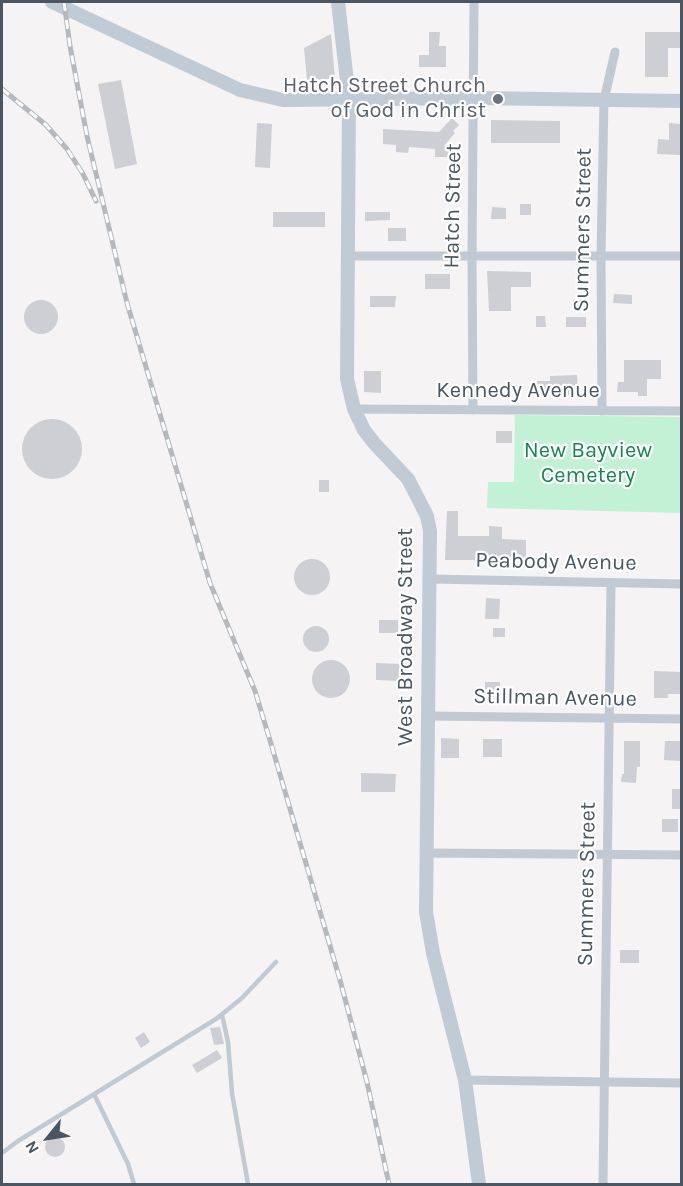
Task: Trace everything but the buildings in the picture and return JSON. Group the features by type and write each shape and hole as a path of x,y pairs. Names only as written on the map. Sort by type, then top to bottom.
{"street":[{"path":"52,2 240,90 283,100 474,98 681,102"},
{"name":"West Broadway Street","path":"338,2 349,99 347,379 354,410 364,430 408,479 427,516 430,579 426,912 433,953 465,1080 479,1185"},
{"name":"Hatch Street","path":"473,410 471,258 474,3"},
{"name":"Summers Street","path":"602,411 601,256 604,100 615,51"},
{"path":"347,256 471,258 681,256"},
{"name":"Kennedy Avenue","path":"354,410 681,411"},
{"name":"Peabody Avenue","path":"430,579 681,584"},
{"name":"Summers Street","path":"603,1185 611,583"},
{"name":"Stillman Avenue","path":"428,716 681,719"},
{"path":"426,853 681,855"},
{"path":"465,1080 681,1083"}],"lane":[{"path":"2,1153 222,1015 242,998 276,962"},
{"path":"222,1015 228,1042 232,1093 248,1185"},
{"path":"94,1094 128,1164 134,1185"}],"green space":[{"name":"New Bayview Cemetery","path":"515,415 681,417 681,513 487,508 488,482 514,482"}],"railway":[{"path":"64,2 87,136 127,303 210,583 255,691 272,747 340,980 367,1082 389,1184"},
{"path":"2,89 46,125 67,149 96,201"}],"place":[{"name":"Hatch Street Church of God in Christ","path":"498,99"}]}
